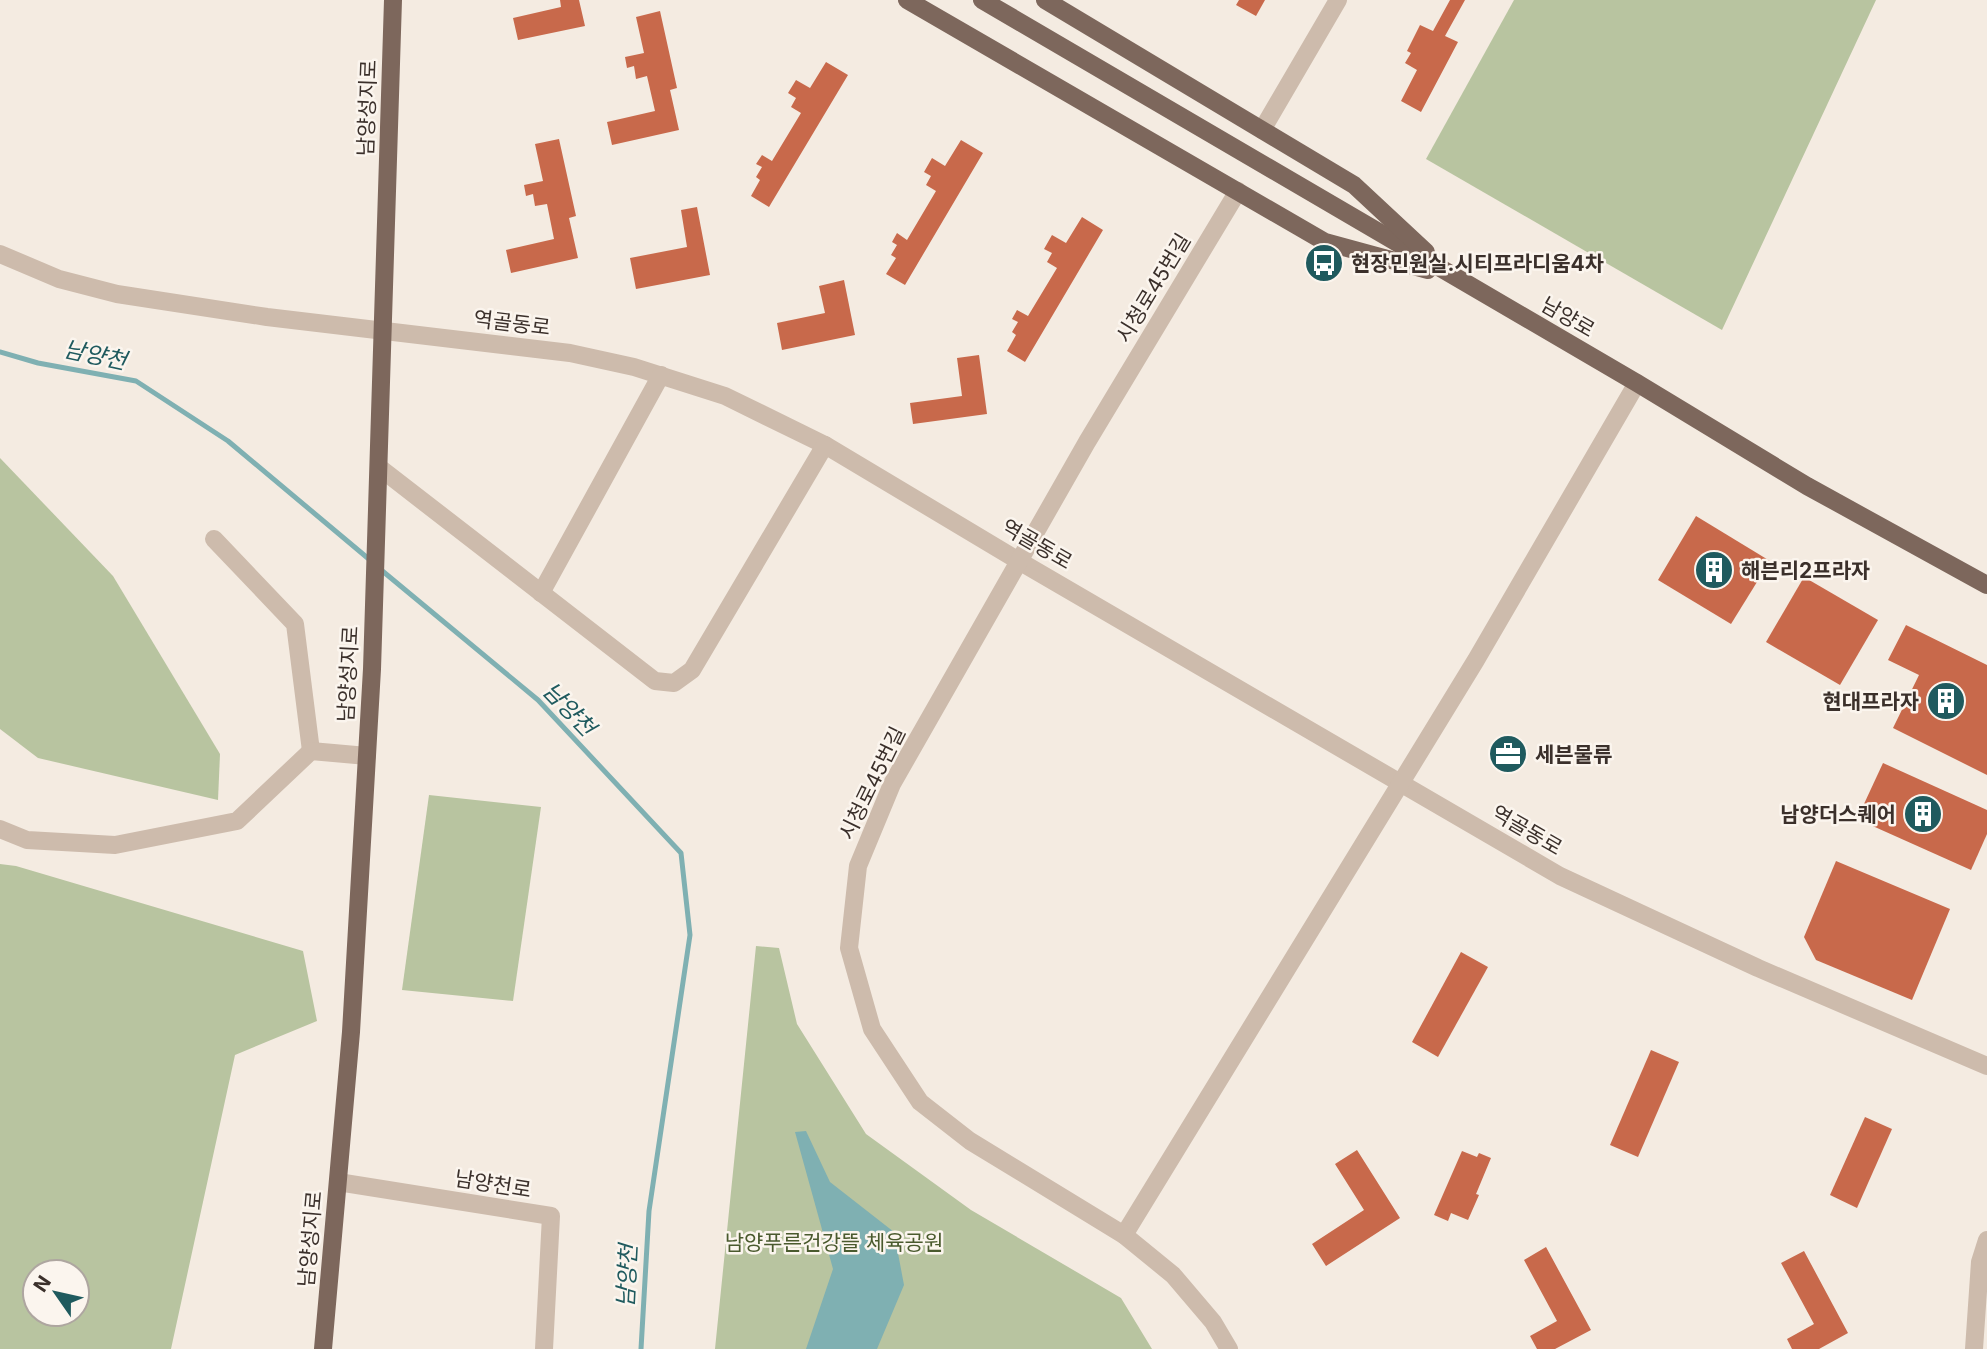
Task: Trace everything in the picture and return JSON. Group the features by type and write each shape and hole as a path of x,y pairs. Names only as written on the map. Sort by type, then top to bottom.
{"main road":[{"name":"남양성지로","path":"323,1349 352,1012 372,669 393,0"},
{"path":"907,0 1325,242 1452,276"},
{"name":"남양로","path":"982,0 1637,383 1819,493 1987,585"},
{"path":"1045,0 1354,185 1452,276"}],"street":[{"path":"1262,130 1338,0"},
{"name":"시청로45번길","path":"1229,1349 1213,1322 1173,1275 1124,1235 970,1141 920,1102 872,1028 849,948 858,866 892,783 1087,442 1238,191"},
{"name":"역골동로","path":"0,254 59,279 117,295 570,353 661,375 725,396 825,445 1560,876 1758,968 1987,1066"},
{"path":"541,593 661,375"},
{"path":"1124,1235 1544,547 1637,383"},
{"path":"380,468 655,681 674,682 692,670 825,445"},
{"path":"214,540 295,624 312,751"},
{"path":"0,829 27,840 115,845 237,821 312,751 367,756"},
{"name":"남양천로","path":"338,1182 551,1216 544,1349"},
{"path":"1974,1349 1980,1262 1987,1240"}],"green space":[{"path":"1514,0 1876,0 1722,330 1426,159"},
{"path":"0,458 113,576 220,754 218,800 38,758 0,729"},
{"path":"429,795 541,807 513,1001 402,990"},
{"path":"0,864 16,866 303,951 317,1021 235,1055 171,1349 0,1349"},
{"name":"남양푸른건강뜰 체육공원","path":"756,946 779,948 797,1024 866,1134 971,1210 1121,1298 1152,1349 715,1349"}],"water":[{"path":"806,1131 830,1182 894,1232 904,1285 877,1349 806,1349 833,1269 795,1132"}],"building":[{"path":"560,0 579,0 585,26 518,40 513,18 561,7"},
{"path":"1239,0 1265,0 1256,16 1236,5"},
{"path":"1450,0 1465,0 1445,36 1458,42 1421,112 1401,101 1417,70 1405,63 1411,53 1407,51 1420,25 1433,31"},
{"path":"660,11 677,88 670,90 679,130 612,145 607,122 655,111 647,76 636,79 634,66 627,68 625,57 644,53 636,17"},
{"path":"826,62 848,75 769,207 751,196 760,180 756,177 762,167 756,164 762,155 772,161 801,113 791,107 796,98 788,93 796,80 810,88"},
{"path":"559,139 576,216 569,218 578,258 511,273 506,250 554,239 547,204 535,206 533,194 526,196 524,185 543,181 535,144"},
{"path":"961,140 983,153 905,285 886,274 896,258 891,255 897,245 892,242 897,233 907,240 936,191 926,185 931,176 924,172 932,158 945,166"},
{"path":"697,207 710,275 636,289 630,258 687,247 681,210"},
{"path":"1082,217 1103,230 1025,362 1007,351 1016,335 1012,332 1018,322 1012,319 1017,310 1028,316 1057,268 1047,262 1052,253 1044,249 1052,235 1066,243"},
{"path":"844,280 855,335 782,350 777,323 825,313 819,286"},
{"path":"979,355 987,414 913,424 910,403 962,396 957,358"},
{"name":"해븐리2프라자","path":"1696,516 1770,561 1731,624 1658,580"},
{"path":"1804,577 1878,620 1840,685 1766,642"},
{"name":"현대프라자","path":"1906,625 1987,665 1987,775 1893,728 1919,675 1888,660"},
{"name":"남양더스퀘어","path":"1883,763 1987,810 1987,834 1971,870 1857,819"},
{"path":"1836,861 1950,909 1912,1000 1816,960 1804,937"},
{"path":"1461,952 1488,967 1438,1057 1412,1042"},
{"path":"1651,1050 1679,1062 1638,1157 1610,1145"},
{"path":"1865,1117 1892,1129 1857,1208 1830,1195"},
{"path":"1357,1150 1400,1218 1326,1266 1312,1244 1364,1210 1335,1164"},
{"path":"1462,1151 1477,1157 1479,1153 1491,1158 1468,1220 1451,1213 1448,1221 1434,1215"},
{"path":"1546,1247 1591,1330 1555,1349 1537,1349 1530,1336 1557,1321 1524,1260"},
{"path":"1804,1251 1848,1333 1819,1349 1792,1349 1787,1339 1814,1324 1781,1263"}],"waterway":[{"name":"남양천","path":"0,352 38,363 136,381 228,441 370,560"},
{"name":"남양천","path":"380,569 538,700 681,853 690,935 649,1211 641,1349"}],"place":[{"name":"현장민원실.시티프라디움4차","path":"1324,263"},
{"name":"해븐리2프라자","path":"1714,570"},
{"name":"현대프라자","path":"1946,701"},
{"name":"세븐물류","path":"1508,754"},
{"name":"남양더스퀘어","path":"1923,814"}]}
